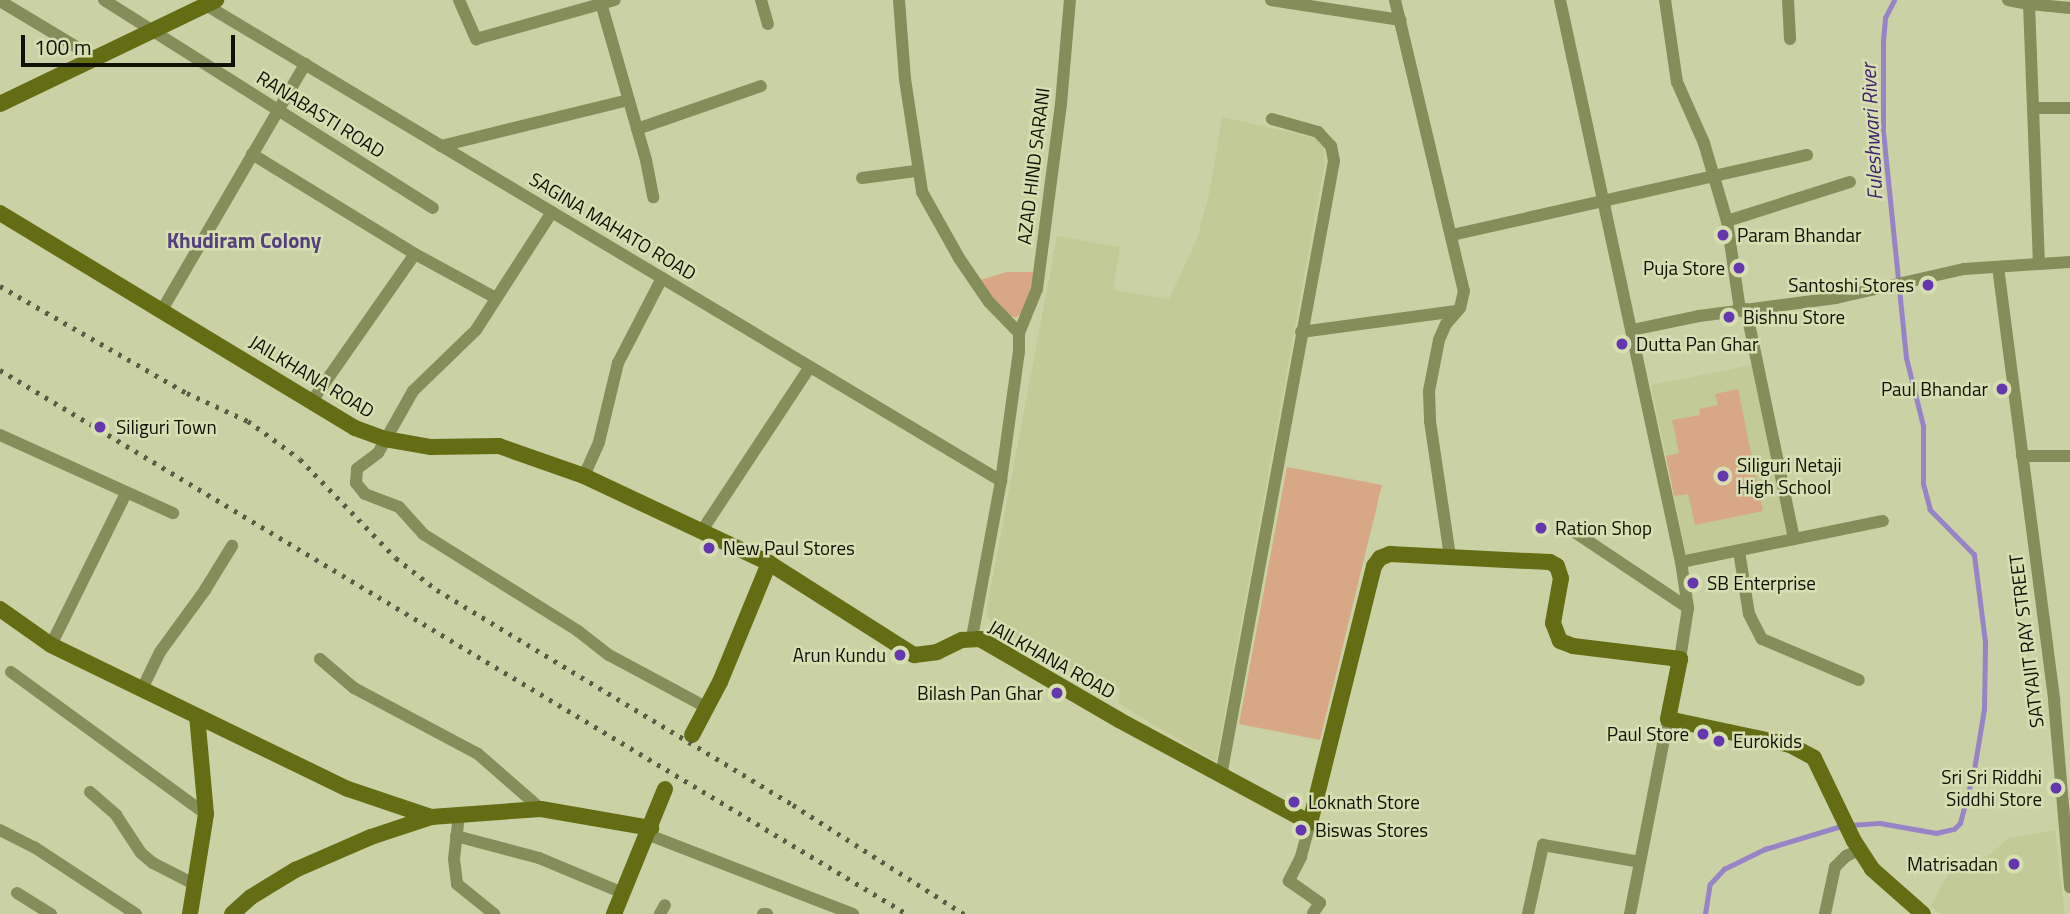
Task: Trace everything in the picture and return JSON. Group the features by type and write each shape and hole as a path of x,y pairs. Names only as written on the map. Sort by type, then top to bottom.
{"street":[{"name":"RANABASTI ROAD","path":"104,0 279,108 433,208"},
{"path":"459,0 476,39 615,0"},
{"path":"761,0 768,24"},
{"path":"899,0 916,170 927,205 989,302 1019,333"},
{"name":"AZAD HIND SARANI","path":"971,638 1000,481 1019,351 1019,333 1037,289 1061,104 1070,0"},
{"path":"1271,0 1400,20"},
{"path":"1395,0 1464,291 1457,311 1439,340 1429,391 1430,421 1450,555"},
{"path":"1560,0 1681,562 1688,608 1630,914"},
{"path":"1665,0 1677,82 1684,102 1699,129 1727,220 1743,309 1794,539"},
{"path":"1788,0 1790,39"},
{"path":"2008,0 2070,8"},
{"path":"0,1 95,58"},
{"path":"0,104 211,2"},
{"name":"SAGINA MAHATO ROAD","path":"211,2 305,64 1000,481"},
{"path":"601,3 637,129 653,197"},
{"path":"2029,4 2039,264"},
{"path":"162,310 305,64"},
{"path":"637,129 761,86"},
{"path":"441,146 628,100"},
{"path":"2033,108 2070,108"},
{"path":"1221,776 1333,153 1328,141 1318,132 1272,119"},
{"path":"252,154 415,254 496,298"},
{"path":"1452,235 1716,178 1807,155"},
{"path":"862,178 916,170"},
{"path":"1727,220 1850,182"},
{"path":"552,212 476,330 413,391 378,453 357,469 355,476 359,490 398,507 423,534 578,631 609,655 708,708"},
{"name":"JAILKHANA ROAD","path":"0,213 355,428 384,439 444,448 499,446 584,476 769,563 914,655 937,653 971,638 989,643 1119,720 1310,823"},
{"path":"312,401 415,254"},
{"path":"1632,330 1743,309 1836,298 1964,269 2070,262"},
{"name":"SATYAJIT RAY STREET","path":"1998,267 2066,782 2070,887"},
{"path":"584,476 599,442 618,363 662,278"},
{"path":"1301,332 1457,311"},
{"path":"701,532 810,367"},
{"path":"0,435 173,513"},
{"path":"2022,456 2070,456"},
{"path":"51,645 126,493"},
{"path":"1681,562 1883,521"},
{"path":"1576,533 1688,608"},
{"path":"142,689 160,652 232,546"},
{"path":"1739,551 1749,614 1762,639 1859,680"},
{"path":"1313,913 1320,903 1289,881 1301,857 1374,566 1380,558 1390,554 1450,555 1550,562 1557,566 1561,578 1553,623 1560,641 1573,646 1680,659"},
{"path":"692,735 708,708 769,563"},
{"path":"0,609 51,645 348,789 431,817"},
{"path":"320,659 354,688 478,754 541,809"},
{"path":"11,672 206,814"},
{"path":"190,914 206,814 197,716"},
{"path":"1668,719 1804,751 1814,758 1856,845 1884,883 1922,914"},
{"path":"614,914 666,789"},
{"path":"90,792 116,815 141,853 153,863 196,885"},
{"path":"232,914 251,897 295,870 371,837 431,817 541,809 650,831 853,914"},
{"path":"458,815 453,873 457,884 494,914"},
{"path":"0,831 34,847 136,914"},
{"path":"456,836 539,858 623,893"},
{"path":"1528,914 1543,845 1640,862"},
{"path":"1825,914 1835,867 1856,845"},
{"path":"17,893 51,914"}],"shaded area":[{"path":"1222,117 1316,138 1324,148 1325,161 1216,762 1118,703 1120,688 1081,678 1047,650 995,631 986,612 1057,236 1120,247 1113,290 1169,299 1197,239 1209,195"},
{"path":"1007,272 1035,272 1024,310 1016,318 1005,313 980,280"},
{"name":"Siliguri Netaji High School","path":"1752,365 1787,538 1687,558 1651,385"},
{"path":"1738,389 1763,511 1695,525 1688,494 1674,496 1666,456 1679,453 1672,420 1700,415 1699,409 1718,405 1715,394"},
{"path":"1287,467 1382,485 1320,740 1239,724"},
{"name":"Matrisadan","path":"2055,830 2065,914 1941,914 1930,906 1948,874 1991,854 2008,838"}],"waterway":[{"name":"Fuleshwari River","path":"1850,825 1880,823 1936,833 1954,829 1960,823 1974,770 1984,709 1985,642 1974,555 1930,510 1923,484 1923,426 1906,358 1883,132 1883,41 1885,18 1894,0"},
{"name":"Fuleshwari River","path":"1705,914 1710,884 1724,869 1765,849 1841,826"}],"railway":[{"path":"0,286 187,393 248,421 300,459 396,558 437,590 793,805 964,914"},
{"path":"0,370 907,914"}],"place":[{"name":"Param Bhandar","path":"1723,235"},
{"name":"Puja Store","path":"1739,268"},
{"name":"Santoshi Stores","path":"1928,285"},
{"name":"Bishnu Store","path":"1729,317"},
{"name":"Dutta Pan Ghar","path":"1622,344"},
{"name":"Paul Bhandar","path":"2002,389"},
{"name":"Siliguri Town","path":"100,427"},
{"name":"Siliguri Netaji High School","path":"1723,476"},
{"name":"Ration Shop","path":"1541,528"},
{"name":"New Paul Stores","path":"709,548"},
{"name":"SB Enterprise","path":"1693,583"},
{"name":"Arun Kundu","path":"900,655"},
{"name":"Bilash Pan Ghar","path":"1057,693"},
{"name":"Paul Store","path":"1703,734"},
{"name":"Eurokids","path":"1719,741"},
{"name":"Sri Sri Riddhi Siddhi Store","path":"2056,788"},
{"name":"Loknath Store","path":"1294,802"},
{"name":"Biswas Stores","path":"1301,830"},
{"name":"Matrisadan","path":"2014,864"}],"district":[{"name":"Khudiram Colony","path":"244,240"}]}
